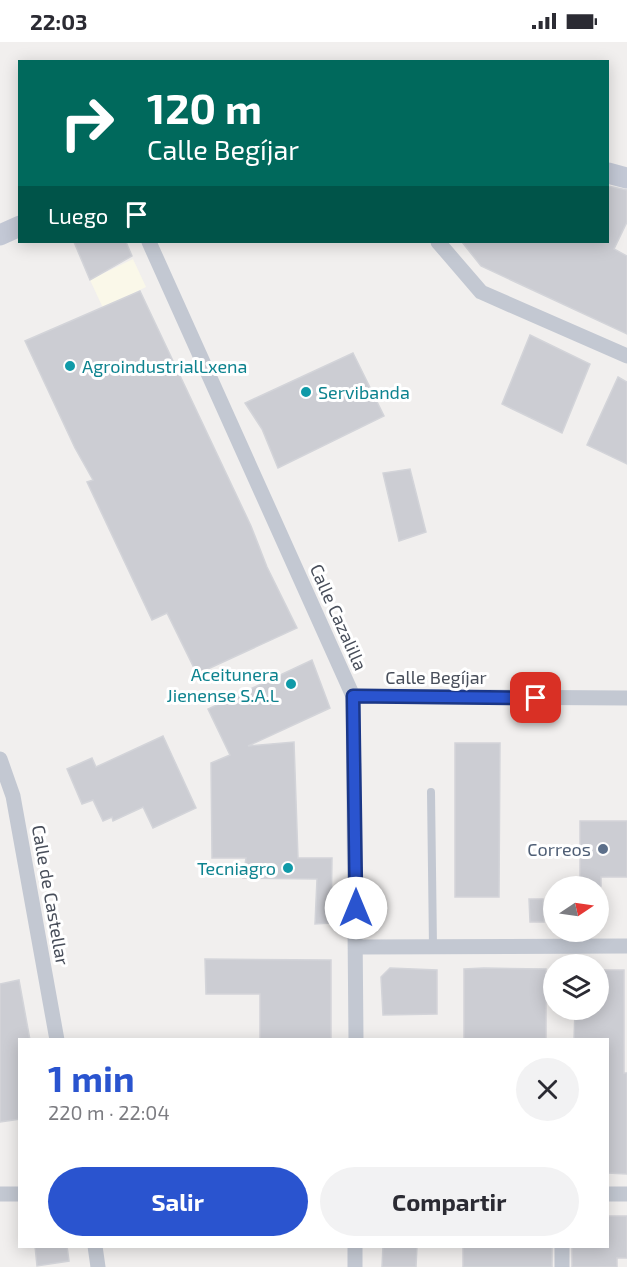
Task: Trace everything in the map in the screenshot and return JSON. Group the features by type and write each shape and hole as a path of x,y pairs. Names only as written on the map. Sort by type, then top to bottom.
{"main road":[{"path":"609,173 627,178"},
{"path":"0,235 18,227"}],"street":[{"name":"Calle Cazalilla","path":"148,243 353,696 356,1038"},
{"path":"439,243 481,292 627,356"},
{"name":"Calle Begíjar","path":"353,696 627,698"},
{"name":"Calle de Castellar","path":"0,759 57,1038"},
{"path":"356,947 627,946"},
{"path":"0,1194 18,1194"},
{"path":"609,1194 627,1194"},
{"path":"94,1248 98,1267"},
{"path":"355,1248 355,1267"},
{"path":"562,1248 562,1267"}],"lane":[{"path":"431,792 433,947"}],"shaded area":[{"path":"133,259 146,287 103,308 90,280"}],"building":[{"path":"609,186 627,190 627,222 614,249 627,256 627,334 481,266 463,243 609,243"},
{"path":"74,243 126,243 132,256 90,280"},
{"path":"140,291 297,628 197,674 167,613 152,620 87,482 93,480 75,448 25,341"},
{"path":"530,335 590,364 562,433 502,404"},
{"path":"353,353 384,416 278,468 262,429 245,403"},
{"path":"618,377 627,382 627,464 587,445"},
{"path":"410,469 426,532 399,541 383,473"},
{"path":"312,660 330,708 248,746 294,742 298,858 332,858 331,923 315,924 317,879 243,878 246,858 212,858 211,763 230,755 208,709"},
{"path":"163,736 196,808 153,828 143,807 113,821 112,817 103,821 93,800 82,804 67,769 92,758 96,767"},
{"path":"455,743 500,743 499,897 455,897"},
{"name":"Correos","path":"580,821 627,821 627,877 580,876"},
{"path":"529,899 543,899 543,922 530,922"},
{"path":"205,959 331,960 331,1038 260,1038 260,994 206,994"},
{"path":"390,968 437,970 437,1014 383,1015 381,977"},
{"path":"464,969 543,969 543,1020 546,1020 546,1038 464,1038"},
{"path":"609,970 624,970 627,1174 609,1173 609,1038 574,1038 575,1020 609,1020"},
{"path":"19,980 30,1038 18,1038 18,1119 0,1122 0,984"},
{"path":"609,1216 627,1216 627,1258 617,1258 617,1267 572,1267 572,1248 609,1248"},
{"path":"35,1248 67,1248 69,1261 37,1266"},
{"path":"383,1248 417,1248 416,1267 382,1267"},
{"path":"463,1248 552,1248 552,1267 463,1267"}],"place":[{"name":"AgroindustrialLxena","path":"70,366"},
{"name":"Servibanda","path":"306,392"},
{"name":"Aceitunera Jienense S.A.L","path":"291,684"},
{"name":"Correos","path":"603,849"},
{"name":"Tecniagro","path":"288,868"}],"route":[{"path":"356,908 353,696 536,698"}]}
